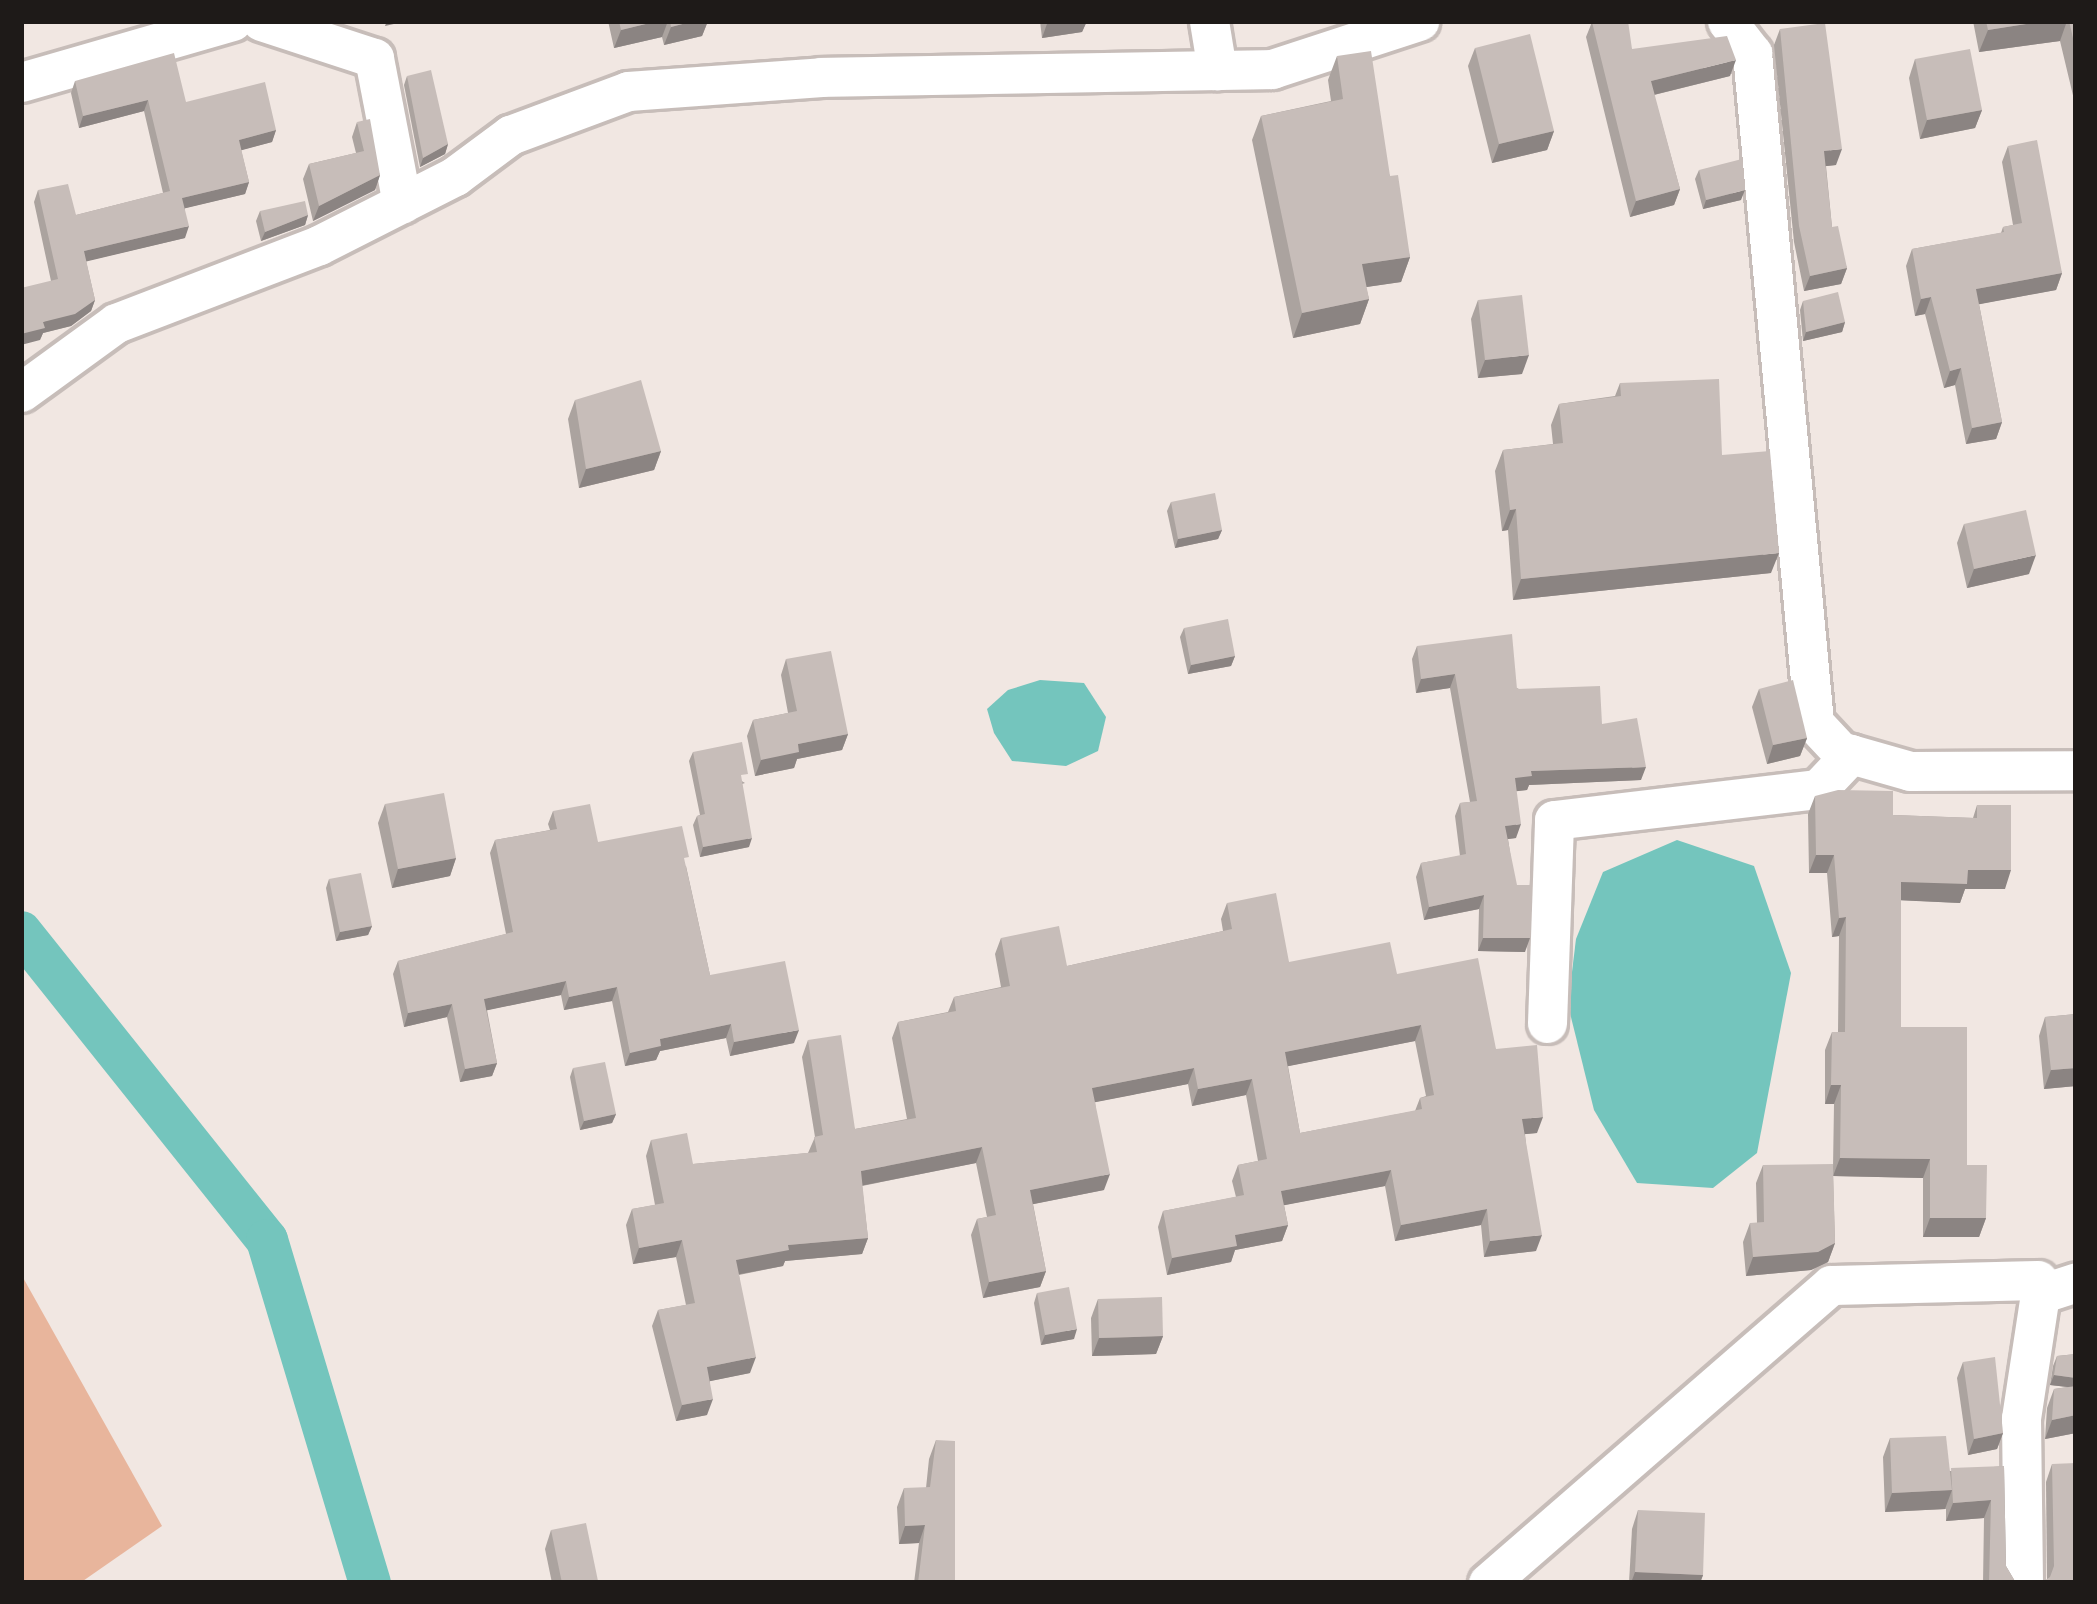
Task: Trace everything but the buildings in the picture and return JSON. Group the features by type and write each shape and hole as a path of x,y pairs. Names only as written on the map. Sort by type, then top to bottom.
{"street":[{"path":"21,82 232,21"},
{"path":"261,21 374,58 402,203"},
{"path":"1209,21 1217,70"},
{"path":"21,392 116,322 319,245 454,176 510,135 628,91 821,77 1272,69 1418,21"},
{"path":"1727,21 1752,53 1814,723 1840,751 1910,771 2076,770"},
{"path":"1547,1023 1554,820 1818,789 1851,754"},
{"path":"1489,1583 1831,1285 2057,1281"},
{"path":"2023,1583 2021,1418 2040,1294 2057,1281"}],"shaded area":[{"path":"21,1274 162,1526 80,1583 21,1583"}],"water":[{"path":"1040,680 1084,683 1106,717 1098,751 1066,766 1012,761 994,733 987,709 1008,690"},
{"path":"1677,840 1754,866 1791,973 1757,1153 1713,1188 1637,1183 1594,1110 1568,1005 1576,939 1603,872"}],"waterway":[{"path":"21,932 267,1240 370,1583"}]}
